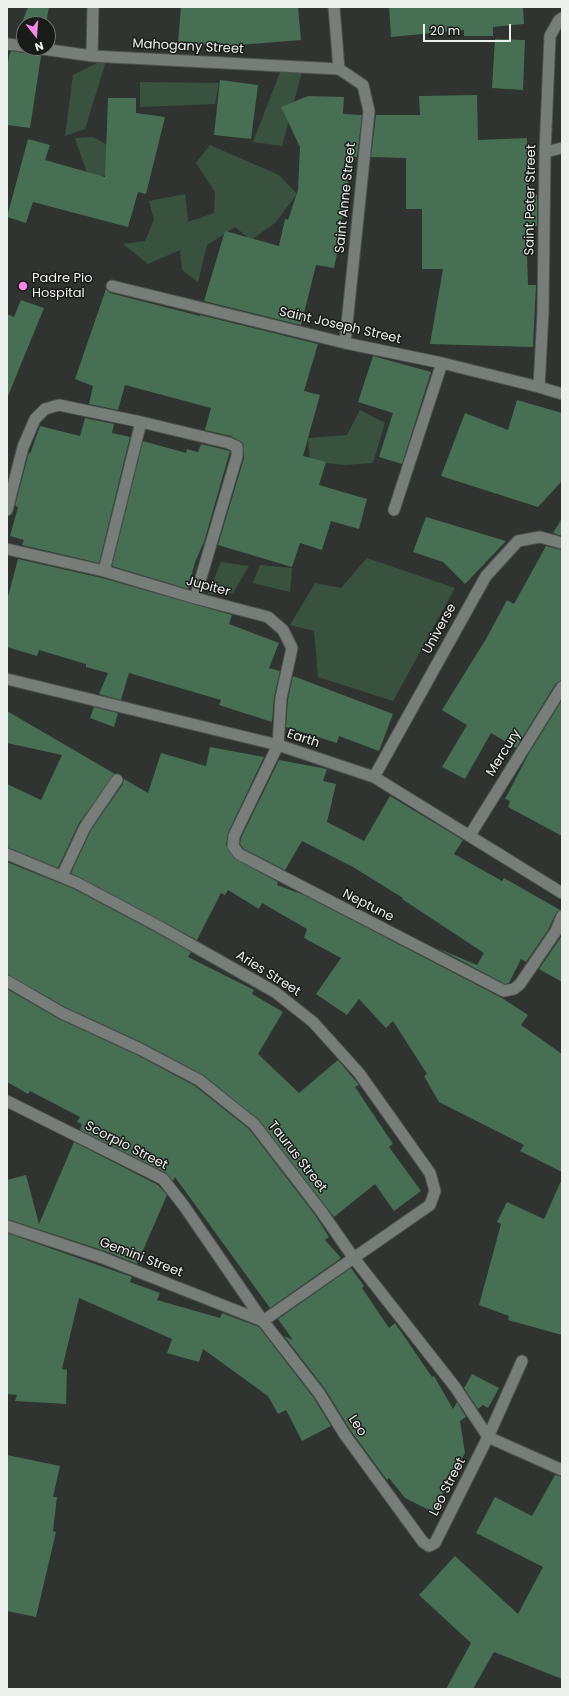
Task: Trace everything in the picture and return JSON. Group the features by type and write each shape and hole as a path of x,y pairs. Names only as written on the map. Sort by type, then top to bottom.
{"street":[{"path":"92,56 93,7"},
{"path":"334,7 339,69"},
{"name":"Saint Peter Street","path":"539,387 543,312 545,152 550,36 559,20 562,18"},
{"name":"Mahogany Street","path":"56,51 92,56 339,69"},
{"name":"Saint Anne Street","path":"339,69 363,85 368,111 345,343"},
{"path":"545,152 562,148"},
{"name":"Saint Joseph Street","path":"112,286 345,343 442,363 562,394"},
{"path":"394,510 442,363"},
{"path":"7,510 23,447 35,419 44,409 59,405 141,422 229,443 237,447 237,456 195,598"},
{"path":"104,571 141,422"},
{"name":"Universe","path":"374,777 486,576 518,541 540,537 562,543"},
{"name":"Jupiter","path":"7,549 104,571 268,618 283,630 292,648 281,698 278,745"},
{"name":"Earth","path":"7,679 278,745 374,777 562,893"},
{"name":"Mercury","path":"470,835 562,687"},
{"name":"Neptune","path":"278,745 234,836 233,846 240,854 504,991 514,990 520,984 556,931 562,916"},
{"path":"62,876 85,827 117,780"},
{"name":"Aries Street","path":"7,854 62,876 158,926 275,992 314,1022 359,1073 430,1173 435,1191 430,1205 353,1257 264,1321"},
{"name":"Taurus Street","path":"7,981 62,1013 140,1049 199,1080 254,1124 321,1211 353,1257 455,1387 488,1437"},
{"name":"Scorpio Street","path":"7,1101 163,1179 184,1206 264,1321"},
{"name":"Gemini Street","path":"7,1226 103,1258 264,1321"},
{"name":"Leo","path":"264,1321 319,1393 345,1435 423,1542 429,1546"},
{"name":"Leo Street","path":"429,1546 435,1542 488,1437 522,1361"},
{"path":"488,1437 562,1470"}],"green space":[{"path":"107,58 85,129 65,136 73,75"},
{"path":"284,62 303,68 282,146 253,142"},
{"path":"140,82 219,83 215,104 140,107"},
{"path":"93,137 118,151 106,175 89,179 75,138"},
{"path":"210,145 279,175 297,194 275,223 251,240 235,227 207,245 198,282 182,270 180,250 148,264 123,244 145,241 154,220 149,201 185,194 188,222 214,213 215,192 196,163"},
{"path":"360,410 385,423 373,463 344,465 310,461 308,438 347,435"},
{"path":"367,558 455,588 393,701 318,677 314,631 290,625 315,583 341,588"},
{"path":"221,562 249,566 233,593 208,594"},
{"path":"260,565 292,568 290,592 253,583"}],"building":[{"path":"28,7 49,7 47,16 25,16"},
{"path":"181,7 298,7 301,40 226,46 178,43"},
{"path":"389,7 523,7 524,24 493,27 493,36 464,36 464,30 391,37"},
{"path":"495,39 525,40 523,90 492,88"},
{"path":"11,51 16,52 16,56 41,56 30,128 7,125 7,68"},
{"path":"220,80 258,85 251,139 214,135"},
{"path":"477,95 478,140 527,138 529,195 537,195 537,226 526,227 528,285 536,285 533,347 430,344 443,269 422,269 422,209 406,209 406,158 371,157 376,115 420,115 419,96"},
{"path":"308,96 344,97 343,114 362,115 357,157 353,157 340,231 342,231 334,268 316,265 301,325 204,301 225,231 279,246 285,219 288,220 298,190 300,147 281,107"},
{"path":"108,98 136,98 136,113 165,117 146,194 138,192 128,227 33,202 26,223 7,217 28,139 50,145 45,160 105,177"},
{"path":"106,289 110,293 318,344 304,391 320,395 303,456 326,462 319,485 367,499 359,529 331,521 322,550 300,543 292,567 218,545 244,458 243,443 231,436 205,430 211,408 125,385 118,410 89,404 93,386 75,379"},
{"path":"21,300 44,308 8,396 7,314 14,317"},
{"path":"373,356 431,372 402,464 379,457 393,413 358,402"},
{"path":"517,400 562,413 562,481 538,507 441,476 465,413 508,430"},
{"path":"85,418 114,424 112,433 130,437 99,563 22,545 24,540 10,536 18,507 15,506 29,452 30,454 40,426 80,436"},
{"path":"143,441 186,453 187,449 198,452 201,444 230,451 204,542 195,562 188,589 112,566"},
{"path":"426,517 506,541 465,584 443,562 413,552"},
{"path":"562,518 562,536 553,533"},
{"path":"546,546 562,550 562,680 556,683 516,748 491,733 465,779 442,767 467,725 442,710 486,639 507,600 514,604"},
{"path":"18,559 102,578 232,615 229,624 279,643 269,668 280,671 274,697 272,722 219,705 221,700 129,673 121,700 99,694 108,673 86,667 86,664 39,650 37,656 7,647 7,600"},
{"path":"293,676 393,714 379,751 339,736 337,743 286,727 288,699"},
{"path":"562,700 562,836 508,807 510,801 505,799 528,755"},
{"path":"94,707 118,713 114,727 90,718"},
{"path":"7,711 115,774 79,823 58,868 7,847 7,784 41,800 62,755 7,743"},
{"path":"210,747 264,757 228,833 226,846 234,858 278,882 277,885 304,895 502,998 528,1015 521,1025 562,1054 562,1172 520,1151 524,1145 439,1102 424,1076 427,1074 393,1021 386,1028 359,999 347,1015 316,994 341,958 304,938 307,929 262,903 259,909 228,890 225,895 221,893 197,940 71,873 91,830 123,784 124,779 148,793 161,753 206,766"},
{"path":"279,760 327,769 323,781 336,784 327,822 364,841 390,796 463,840 454,854 502,881 504,878 560,910 556,913 548,930 526,962 521,959 509,983 505,984 437,948 477,965 484,953 402,899 403,898 353,867 302,841 285,870 244,849 240,844 241,838"},
{"path":"7,862 74,889 155,932 191,952 188,957 254,990 252,994 283,1012 258,1054 299,1093 338,1060 359,1085 355,1087 393,1144 389,1147 421,1191 394,1211 375,1184 334,1217 259,1120 203,1075 143,1043 65,1007 7,974"},
{"path":"562,937 562,982 539,969"},
{"path":"7,989 59,1019 137,1055 195,1086 249,1129 315,1215 329,1237 325,1240 341,1258 270,1308 175,1177 173,1181 166,1173 80,1130 82,1124 77,1122 80,1117 30,1091 28,1094 7,1082"},
{"path":"74,1142 158,1185 167,1195 137,1264 105,1251 7,1219 7,1180 26,1175 39,1224"},
{"path":"562,1179 562,1335 508,1320 509,1316 479,1305 501,1224 497,1222 507,1202 544,1219"},
{"path":"7,1233 132,1277 130,1282 160,1293 157,1300 220,1318 222,1313 259,1327 313,1397 331,1426 302,1441 286,1410 278,1414 268,1396 203,1349 199,1362 167,1353 172,1339 79,1298 62,1369 67,1370 66,1404 15,1401 17,1395 7,1394"},
{"path":"351,1268 364,1286 362,1288 389,1328 395,1323 432,1377 434,1376 453,1409 457,1402 466,1417 460,1421 465,1453 433,1512 405,1498 389,1478 387,1480 351,1431 325,1389 284,1336 293,1340 278,1319"},
{"path":"472,1374 499,1388 488,1408 483,1405 478,1409 464,1388"},
{"path":"7,1455 60,1466 53,1497 57,1497 53,1531 56,1532 36,1617 7,1611"},
{"path":"555,1475 562,1477 562,1679 494,1652 473,1689 446,1689 471,1643 419,1595 455,1556 518,1614 543,1567 476,1533 495,1497 532,1516"}],"place":[{"name":"Padre Pio Hospital","path":"23,286"}]}
